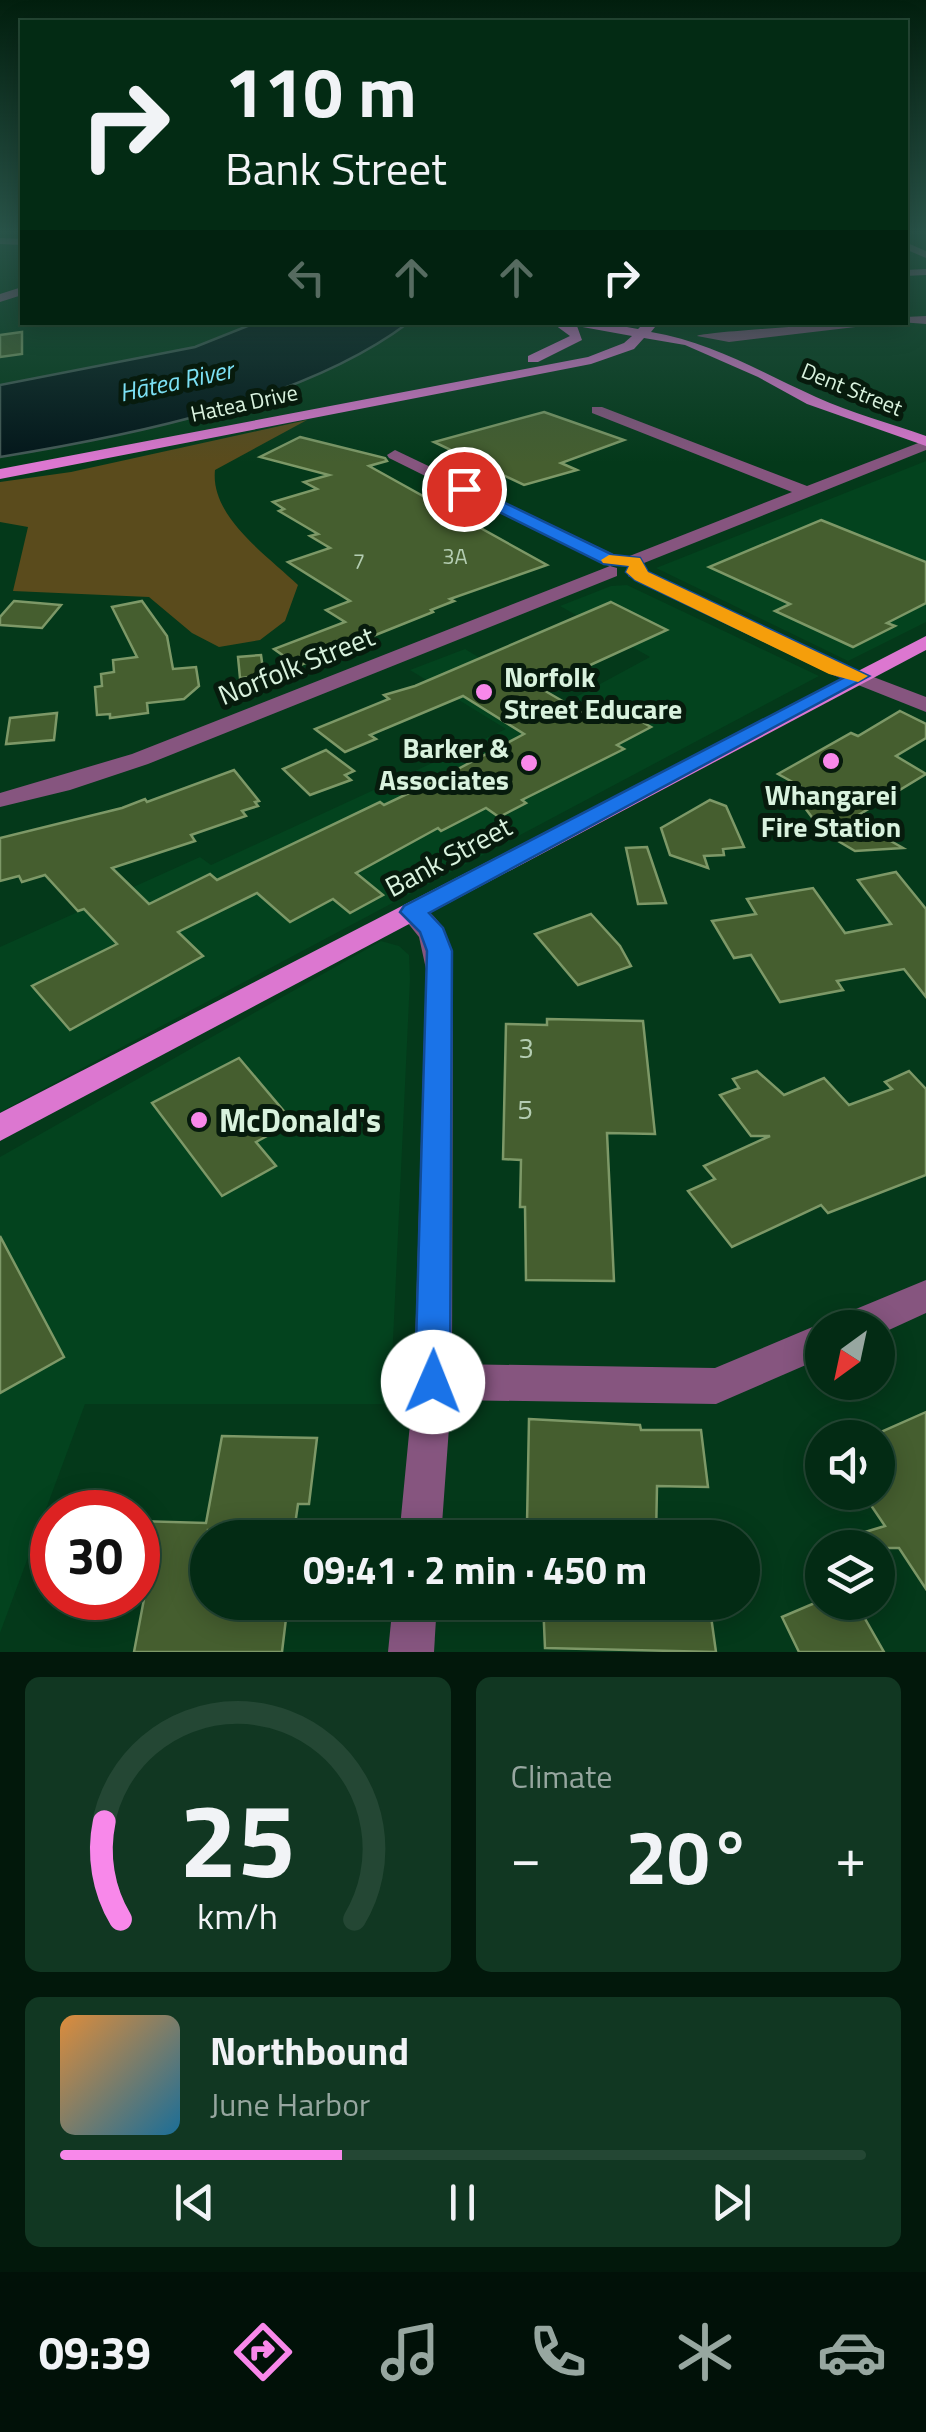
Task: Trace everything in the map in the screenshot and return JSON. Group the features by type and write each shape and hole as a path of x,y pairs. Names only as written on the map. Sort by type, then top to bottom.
{"main road":[{"path":"497,376 576,340 577,332 563,325"},
{"path":"621,325 648,325"},
{"name":"Hatea Drive","path":"497,376 579,351 621,325"},
{"name":"Hatea Drive","path":"0,474 600,358 624,349 648,325"},
{"name":"Dent Street","path":"648,325 673,326 702,336 731,349 763,374"},
{"name":"Dent Street","path":"648,325 763,374 812,401 926,443"},
{"name":"Bank Street","path":"0,1128 926,642"}],"street":[{"path":"702,336 729,338 858,325"},
{"path":"731,349 779,332"},
{"path":"597,410 806,492"},
{"path":"635,567 926,443"},
{"path":"395,455 610,566 635,567 836,670 860,676 926,705"},
{"name":"Norfolk Street","path":"0,800 112,770 610,566"},
{"path":"412,912 431,928 440,951 433,1382 422,1520"},
{"path":"894,1310 926,1296"},
{"path":"433,1382 716,1386 805,1347"},
{"path":"412,1652 414,1620"}],"shaded area":[{"path":"307,420 215,470 216,487 231,519 298,585 285,621 260,640 219,647 192,633 149,597 13,591 28,527 0,522 0,482 71,472"},
{"path":"926,461 926,622 848,661 656,568"},
{"path":"627,585 819,676 0,1112 0,947 200,857 211,865 506,729 410,670 465,649 565,703 650,657 560,606 611,586"},
{"path":"381,941 399,946 409,955 390,1404 85,1404 53,1490 30,1490 30,1552 0,1633 0,1157"}],"water":[{"name":"Hātea River","path":"250,325 405,325 366,351 267,395 158,426 0,457 0,385 195,347"}],"building":[{"path":"22,332 22,354 0,357 0,335"},
{"path":"544,412 624,440 561,463 577,470 524,485 434,442"},
{"path":"300,437 385,458 387,461 369,466 547,565 450,599 454,601 433,612 298,666 274,649 345,622 326,610 350,601 288,562 330,548 310,536 318,534 279,511 284,509 273,502 317,489 304,482 329,475 260,457"},
{"path":"821,520 926,562 926,603 887,623 895,626 853,647 775,611 790,604 709,567"},
{"path":"14,601 61,605 42,628 0,625 0,617"},
{"path":"142,601 167,636 173,669 196,667 199,686 184,699 147,703 148,713 110,718 110,714 97,715 95,687 102,686 101,674 114,672 113,660 137,657 112,607"},
{"path":"611,602 667,630 540,688 585,714 608,703 651,727 617,745 624,749 522,800 526,803 499,817 486,808 441,831 438,828 356,873 383,895 350,913 333,899 290,922 257,893 178,932 203,956 70,1030 32,986 117,944 84,909 78,911 45,875 22,882 19,876 0,881 0,838 145,799 147,802 234,770 259,801 255,802 258,806 242,811 246,816 191,835 195,841 112,868 149,904 210,874 217,880 380,802 384,805 441,778 524,734 463,696 370,735 376,739 345,752 315,729 389,699 384,695 415,686"},
{"path":"261,655 264,676 240,678 238,657"},
{"path":"900,711 926,724 926,738 896,756 926,774 852,819 903,848 855,851 823,832 796,796 807,790 778,774"},
{"path":"57,713 54,740 6,744 10,718"},
{"path":"326,750 354,771 345,775 351,780 310,795 283,769"},
{"path":"710,800 726,806 744,847 723,849 724,855 704,856 708,868 670,855 661,828"},
{"path":"647,847 666,903 638,904 626,848"},
{"path":"896,872 926,909 926,997 904,969 837,981 843,990 780,1002 751,955 734,958 712,921 756,914 747,899 813,888 845,933 891,924 858,880"},
{"path":"591,914 620,946 631,966 578,985 535,934"},
{"path":"547,1019 643,1021 655,1134 607,1133 614,1281 526,1280 521,1160 503,1159 506,1024 547,1025"},
{"path":"239,1058 293,1122 256,1142 276,1166 222,1196 152,1103"},
{"path":"757,1071 784,1095 824,1078 849,1105 892,1089 885,1082 909,1071 926,1089 926,1175 828,1213 821,1205 732,1247 688,1191 715,1179 704,1166 770,1136 751,1136 720,1095 739,1088 733,1079"},
{"path":"0,1236 64,1357 0,1393"},
{"path":"926,1412 926,1589 899,1548 895,1548 895,1530 872,1530 885,1526 874,1510 895,1510 895,1426"},
{"path":"529,1419 640,1425 641,1430 701,1430 708,1487 657,1486 656,1520 527,1520"},
{"path":"222,1436 317,1438 309,1504 298,1504 296,1520 207,1520"},
{"path":"160,1522 190,1523 190,1620 286,1620 282,1652 134,1652 140,1620 160,1620"},
{"path":"805,1607 805,1620 866,1620 884,1652 799,1652 782,1617"},
{"path":"544,1620 712,1620 716,1652 545,1648"}],"slow traffic":[{"path":"609,560 634,562 640,568 635,572 642,576 836,670 858,676"}],"place":[{"name":"Norfolk Street Educare","path":"484,692"},
{"name":"Whangarei Fire Station","path":"831,761"},
{"name":"Barker & Associates","path":"529,763"},
{"name":"McDonald's","path":"199,1120"}],"route":[{"path":"433,1382 440,951 431,928 412,912 860,676 836,670 642,576 635,572 640,568 634,562 610,560 464,489"}]}
